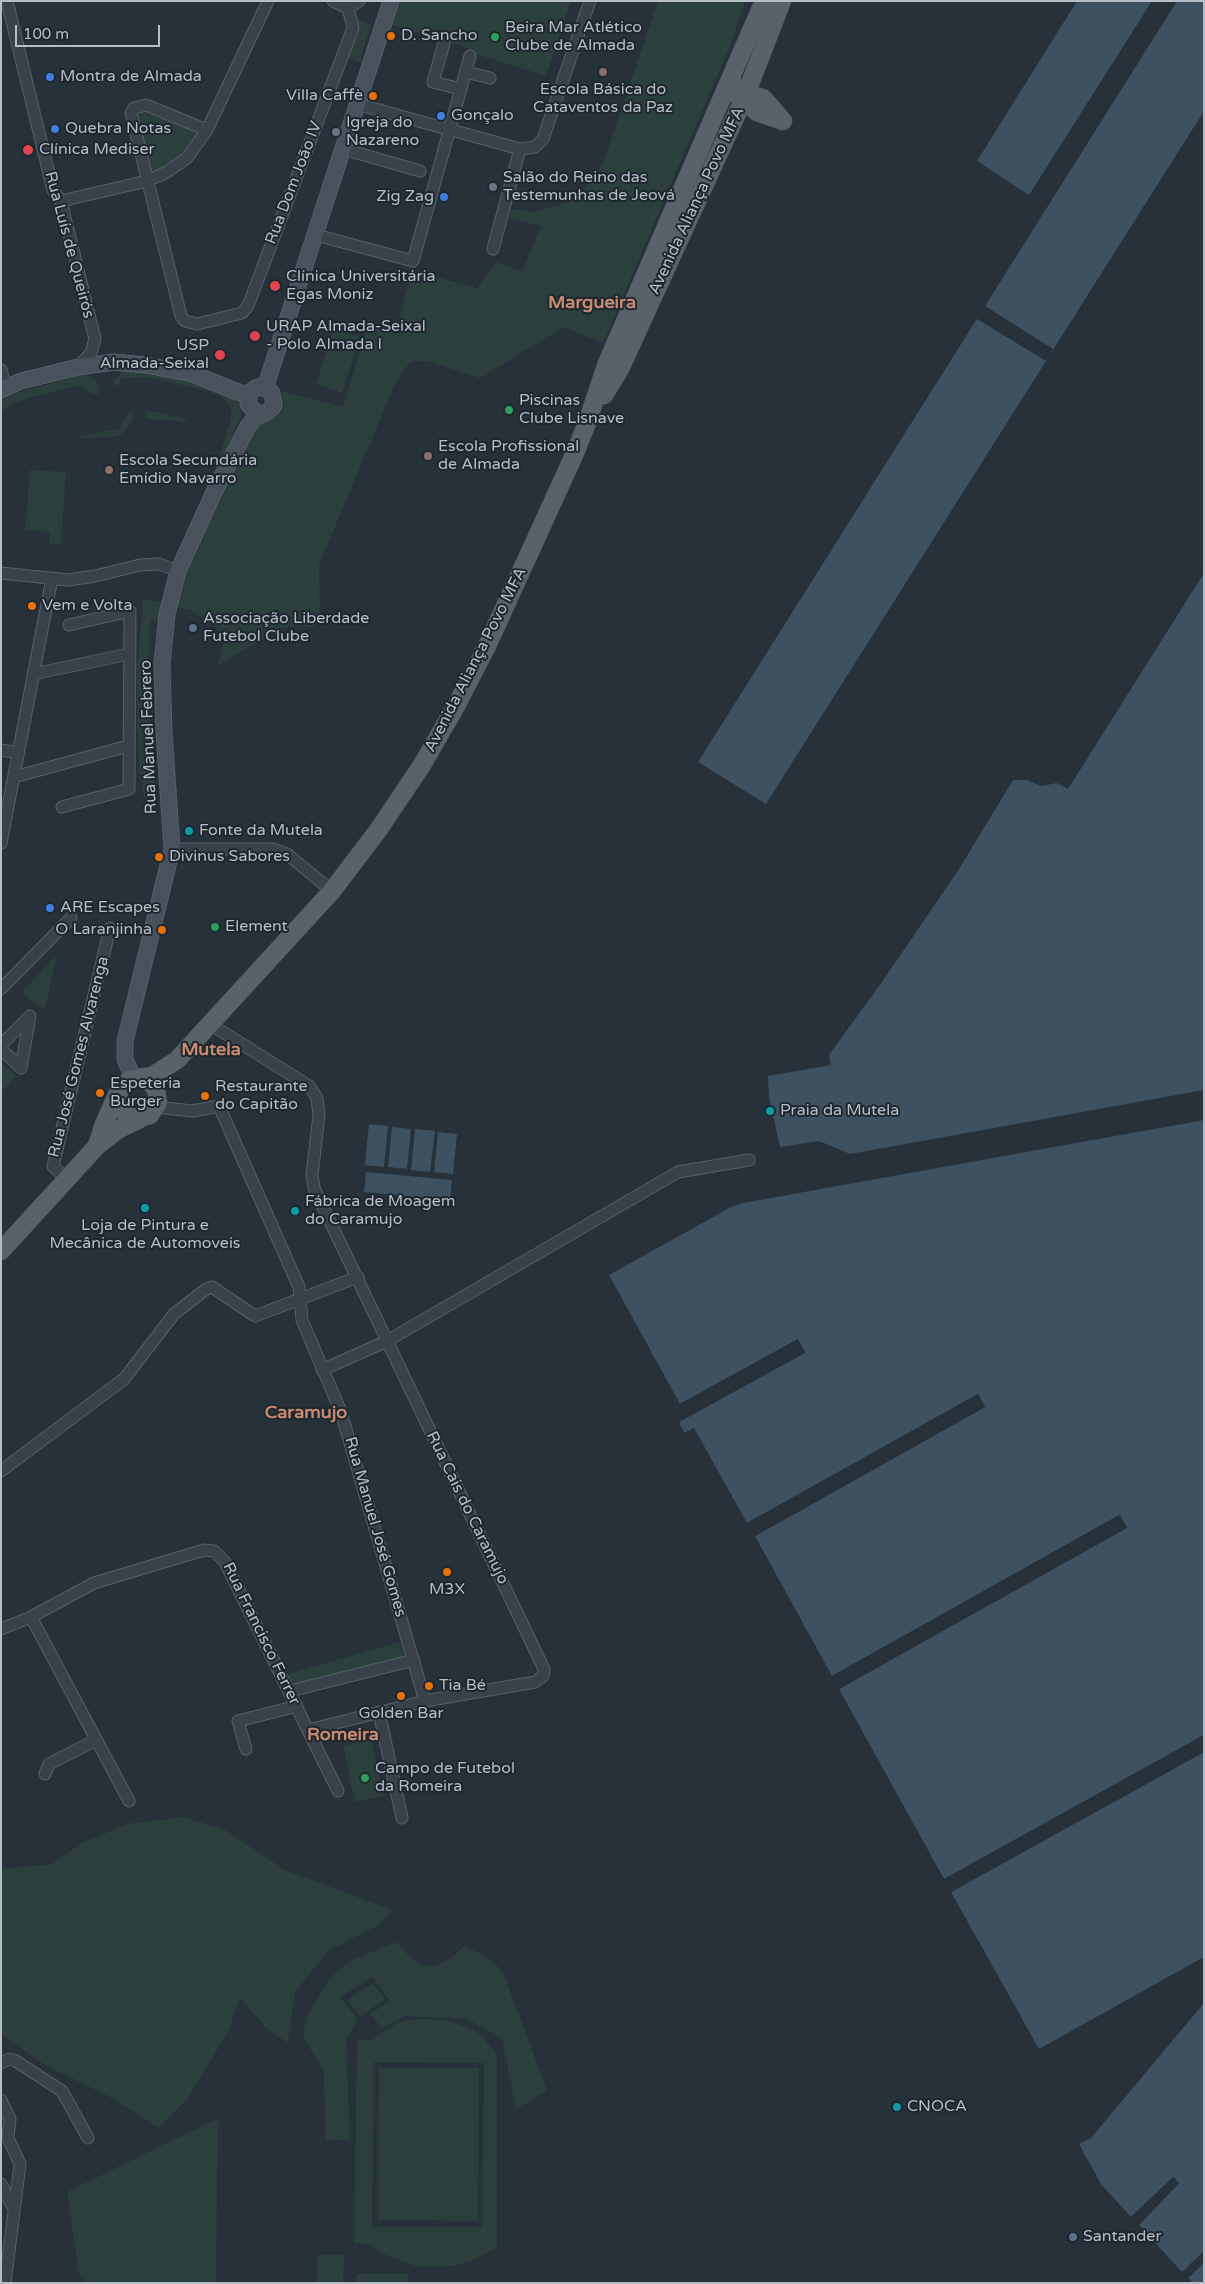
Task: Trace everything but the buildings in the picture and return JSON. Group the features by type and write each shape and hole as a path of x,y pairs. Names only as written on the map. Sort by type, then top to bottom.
{"main road":[{"path":"265,388 391,1"},
{"name":"Avenida Aliança Povo MFA","path":"137,1078 152,1076 177,1060 332,890 380,829 412,781 456,706 494,629 587,423 607,363 764,1"},
{"name":"Avenida Aliança Povo MFA","path":"587,423 620,369 746,94 782,1"},
{"path":"716,112 726,100 736,95 746,94 741,87 740,60"},
{"path":"4,389 78,367 114,362 180,371 208,379 248,396"},
{"path":"265,388 272,393 274,401 272,408 265,413 252,411 248,404 248,396 254,389 265,388"},
{"name":"Rua Manuel Febrero","path":"137,1078 124,1060 125,1042 172,849 164,732 162,664 167,614 178,571 215,490 248,426 255,418 265,413"},
{"name":"Avenida Aliança Povo MFA","path":"157,1105 177,1060"},
{"path":"1,1251 97,1146 119,1129 150,1115 157,1105 158,1093 154,1085 137,1078 124,1084 118,1093 97,1146"},
{"path":"118,1093 121,1110 129,1117 140,1119"}],"street":[{"name":"Rua Luís de Queirós","path":"7,1 53,190 61,201 95,339 91,354 78,367"},
{"path":"61,201 147,181 167,172 187,158 207,130 268,1"},
{"path":"333,1 348,8 359,1"},
{"path":"357,104 520,149 535,147 544,139 590,1"},
{"name":"Rua Dom João IV","path":"147,181 181,316 185,321 197,324 242,313 248,306 353,28 348,8"},
{"path":"444,44 433,82 461,90"},
{"path":"316,235 413,261 470,56"},
{"path":"466,72 490,78"},
{"path":"147,181 131,119 134,108 146,105 207,130"},
{"path":"343,149 420,171"},
{"path":"493,249 520,149"},
{"path":"1,370 4,389"},
{"path":"1,573 68,580 95,576 140,565 160,564 178,571"},
{"path":"1,842 6,799 19,753 52,578"},
{"path":"62,807 130,789 128,746 130,610 69,625"},
{"path":"33,674 129,654"},
{"path":"14,776 128,746"},
{"path":"1,750 19,753"},
{"path":"172,849 274,849 287,854 332,890"},
{"path":"1,989 71,918"},
{"name":"Rua José Gomes Alvarenga","path":"69,1177 62,1175 53,1166 110,928"},
{"path":"1,1045 30,1016 21,1068 1,1049"},
{"name":"Rua Cais do Caramujo","path":"210,1024 309,1086 316,1098 320,1115 312,1175 314,1188 543,1665 543,1676 535,1682 425,1701"},
{"name":"Rua Manuel José Gomes","path":"157,1105 192,1111 219,1106 299,1287 302,1320 341,1412 425,1701"},
{"path":"322,1370 386,1341 678,1172 750,1160"},
{"path":"1,1471 124,1379 174,1314 204,1290 212,1287 255,1316 358,1277"},
{"name":"Rua Francisco Ferrer","path":"1,1629 31,1617 94,1582 211,1550 223,1558 338,1791"},
{"path":"31,1617 129,1801"},
{"path":"290,1691 414,1660"},
{"path":"308,1730 425,1701"},
{"path":"246,1749 238,1721 296,1706"},
{"path":"379,1712 402,1818"},
{"path":"45,1774 50,1764 96,1740"},
{"path":"5,2061 14,2060 62,2091 88,2138"},
{"path":"1,2100 10,2119 8,2138 20,2164 5,2283"},
{"path":"1,2184 14,2209"}],"green space":[{"name":"Beira Mar Atlético Clube de Almada","path":"400,1 571,1 546,76 475,54 465,47 392,25"},
{"path":"658,1 745,1 733,39 603,343 564,327 480,378 428,361 413,361 403,370 394,386 319,565 320,621 314,627 302,626 268,630 269,637 256,642 218,666 226,633 217,630 217,627 191,610 174,607 187,562 245,449 251,428 276,413 282,402 282,391 343,407 368,323 396,331 412,270 477,288 496,262 522,271 541,226 509,218 511,209 533,212 564,203 580,193 597,173 604,161"},
{"path":"355,18 371,25 361,56 362,63 347,58 359,27"},
{"path":"145,111 201,134 185,155 151,175 137,115 138,112"},
{"path":"333,328 360,337 342,393 316,384"},
{"path":"124,370 182,378 226,393 234,399 240,406 241,416 218,470 216,467 231,419 231,409 223,398 209,391 145,377 120,379 121,384 115,386 113,378 118,377"},
{"path":"80,375 89,376 95,380 98,385 99,394 91,393 83,386 72,387 28,398 9,406 1,412 1,401 17,393"},
{"path":"146,410 186,419 185,422 148,419 146,418"},
{"path":"133,411 132,421 121,435 73,438 120,428 127,416"},
{"path":"30,470 66,472 61,544 49,544 50,532 25,530"},
{"path":"143,599 165,603 162,621 151,620 150,628 148,695 156,800 148,801 148,798 144,798 139,766 137,710 137,671"},
{"path":"57,954 45,1009 36,1005 22,992"},
{"path":"1,1063 16,1076 4,1090 1,1088"},
{"path":"400,1642 404,1657 293,1684 288,1674"},
{"name":"Campo de Futebol da Romeira","path":"371,1739 384,1796 355,1802 343,1746"},
{"path":"183,1817 225,1830 285,1870 393,1910 377,1926 328,1951 295,1992 288,2043 267,2029 240,1998 228,2032 188,2098 159,2128 110,2097 43,2064 1,2034 1,1869 52,1864 82,1843 127,1824"},
{"path":"396,1942 412,1959 422,1964 435,1966 451,1958 465,1945 494,1962 504,1975 547,2090 516,2110 502,2038 467,2019 405,2016 382,2028 370,2014 390,2001 372,1977 340,1997 358,2019 346,2040 350,2141 325,2140 324,2070 303,2038 306,2019 329,1979 350,1961"},
{"path":"373,1983 385,1999 360,2017 348,2000"},
{"path":"416,2019 446,2020 473,2029 497,2055 497,2248 472,2261 454,2266 419,2267 383,2254 370,2244 354,2243 357,2039 371,2040 399,2022","holes":["374,2062 484,2063 482,2227 372,2227"]},
{"path":"379,2068 479,2068 478,2221 378,2220"},
{"path":"218,2118 216,2283 88,2283 79,2275 67,2192"},
{"path":"317,2255 344,2255 343,2283 317,2283"},
{"path":"357,2274 408,2274 407,2283 357,2283"}],"water":[{"path":"1077,1 1152,1 1029,195 977,161"},
{"path":"1177,1 1204,1 1204,111 766,804 698,762"},
{"path":"1204,573 1204,1090 850,1154 819,1141 780,1147 769,1097 768,1076 831,1065 829,1055 882,982 959,869 1013,780 1027,780 1041,786 1057,783 1068,789"},
{"path":"1204,1120 1204,1735 944,1879 839,1689 1127,1527 1119,1515 832,1676 755,1536 985,1407 978,1394 747,1523 694,1428 684,1433 679,1422 805,1353 798,1339 680,1404 609,1275 731,1207 743,1203"},
{"path":"369,1124 388,1126 384,1167 365,1165"},
{"path":"392,1127 411,1129 407,1169 388,1167"},
{"path":"415,1129 435,1131 430,1172 411,1170"},
{"path":"438,1132 457,1134 453,1174 434,1172"},
{"path":"366,1172 452,1180 450,1200 364,1192"},
{"path":"1204,1752 1204,1957 1039,2049 951,1892"},
{"path":"1204,2003 1204,2251 1182,2272 1139,2225 1179,2183 1173,2177 1131,2217 1101,2184 1079,2144 1091,2138"},
{"path":"1204,2263 1204,2283 1193,2283 1188,2278"}],"pier":[{"path":"985,306 1053,349 1046,361 977,319"},
{"path":"798,1339 805,1352 679,1422 677,1420 802,1351 797,1342 681,1406 678,1405"},
{"path":"978,1394 985,1407 755,1536 753,1534 982,1406 977,1398 749,1526 747,1523"},
{"path":"1120,1515 1127,1528 839,1689 838,1687 1123,1527 1119,1518 833,1678 832,1676"},
{"path":"1204,1735 1204,1738 945,1881 944,1879"},
{"path":"1204,1749 1204,1752 951,1892 950,1890"},
{"path":"1174,2177 1179,2183 1139,2225 1137,2223 1176,2183 1174,2181 1133,2219 1131,2217"}],"place":[{"name":"D. Sancho","path":"391,36"},
{"name":"Beira Mar Atlético Clube de Almada","path":"495,37"},
{"name":"Escola Básica do Cataventos da Paz","path":"603,72"},
{"name":"Montra de Almada","path":"50,77"},
{"name":"Villa Caffè","path":"373,96"},
{"name":"Gonçalo","path":"441,116"},
{"name":"Quebra Notas","path":"55,129"},
{"name":"Igreja do Nazareno","path":"336,132"},
{"name":"Clínica Mediser","path":"28,150"},
{"name":"Salão do Reino das Testemunhas de Jeová","path":"493,187"},
{"name":"Zig Zag","path":"444,197"},
{"name":"Clínica Universitária Egas Moniz","path":"275,286"},
{"name":"URAP Almada-Seixal - Polo Almada I","path":"255,336"},
{"name":"USP Almada-Seixal","path":"220,355"},
{"name":"Piscinas Clube Lisnave","path":"509,410"},
{"name":"Escola Profissional de Almada","path":"428,456"},
{"name":"Escola Secundária Emídio Navarro","path":"109,470"},
{"name":"Vem e Volta","path":"32,606"},
{"name":"Associação Liberdade Futebol Clube","path":"193,628"},
{"name":"Fonte da Mutela","path":"189,831"},
{"name":"Divinus Sabores","path":"159,857"},
{"name":"ARE Escapes","path":"50,908"},
{"name":"Element","path":"215,927"},
{"name":"O Laranjinha","path":"162,930"},
{"name":"Espeteria Burger","path":"100,1093"},
{"name":"Restaurante do Capitão","path":"205,1096"},
{"name":"Praia da Mutela","path":"770,1111"},
{"name":"Loja de Pintura e Mecânica de Automoveis","path":"145,1208"},
{"name":"Fábrica de Moagem do Caramujo","path":"295,1211"},
{"name":"M3X","path":"447,1572"},
{"name":"Tia Bé","path":"429,1686"},
{"name":"Golden Bar","path":"401,1696"},
{"name":"Campo de Futebol da Romeira","path":"365,1778"},
{"name":"CNOCA","path":"897,2107"},
{"name":"Santander","path":"1073,2237"}],"district":[{"name":"Margueira","path":"592,303"},
{"name":"Mutela","path":"211,1050"},
{"name":"Caramujo","path":"306,1413"},
{"name":"Romeira","path":"343,1735"}]}
